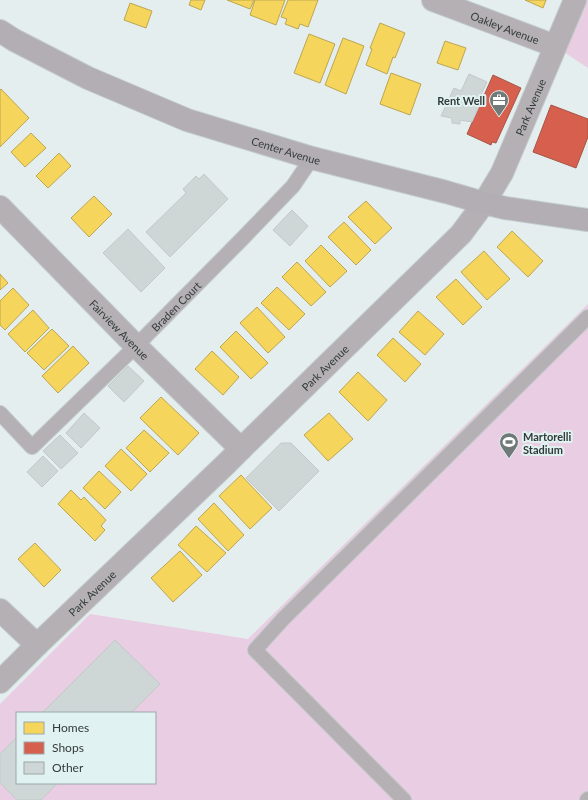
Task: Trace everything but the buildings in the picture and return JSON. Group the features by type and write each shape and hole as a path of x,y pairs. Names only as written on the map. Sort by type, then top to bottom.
{"street":[{"name":"Oakley Avenue","path":"433,0 555,46"},
{"name":"Park Avenue","path":"0,682 461,234 484,203 502,173 575,0"},
{"name":"Center Avenue","path":"0,31 14,40 88,78 187,120 312,158 484,203 505,208 588,220"},
{"name":"Fairview Avenue","path":"0,207 136,346 241,449"},
{"path":"0,610 37,645"}],"lane":[{"name":"Braden Court","path":"0,413 32,447 136,346 243,238 293,186 312,158"},
{"path":"404,800 255,650 283,619 588,317"}],"shaded area":[{"path":"585,0 588,0 588,68 564,52"},
{"name":"Martorelli Stadium","path":"588,304 588,800 0,800 0,704 90,614 248,639"}],"place":[{"name":"Rent Well","path":"499,117"},
{"name":"Martorelli Stadium","path":"509,459"}]}
